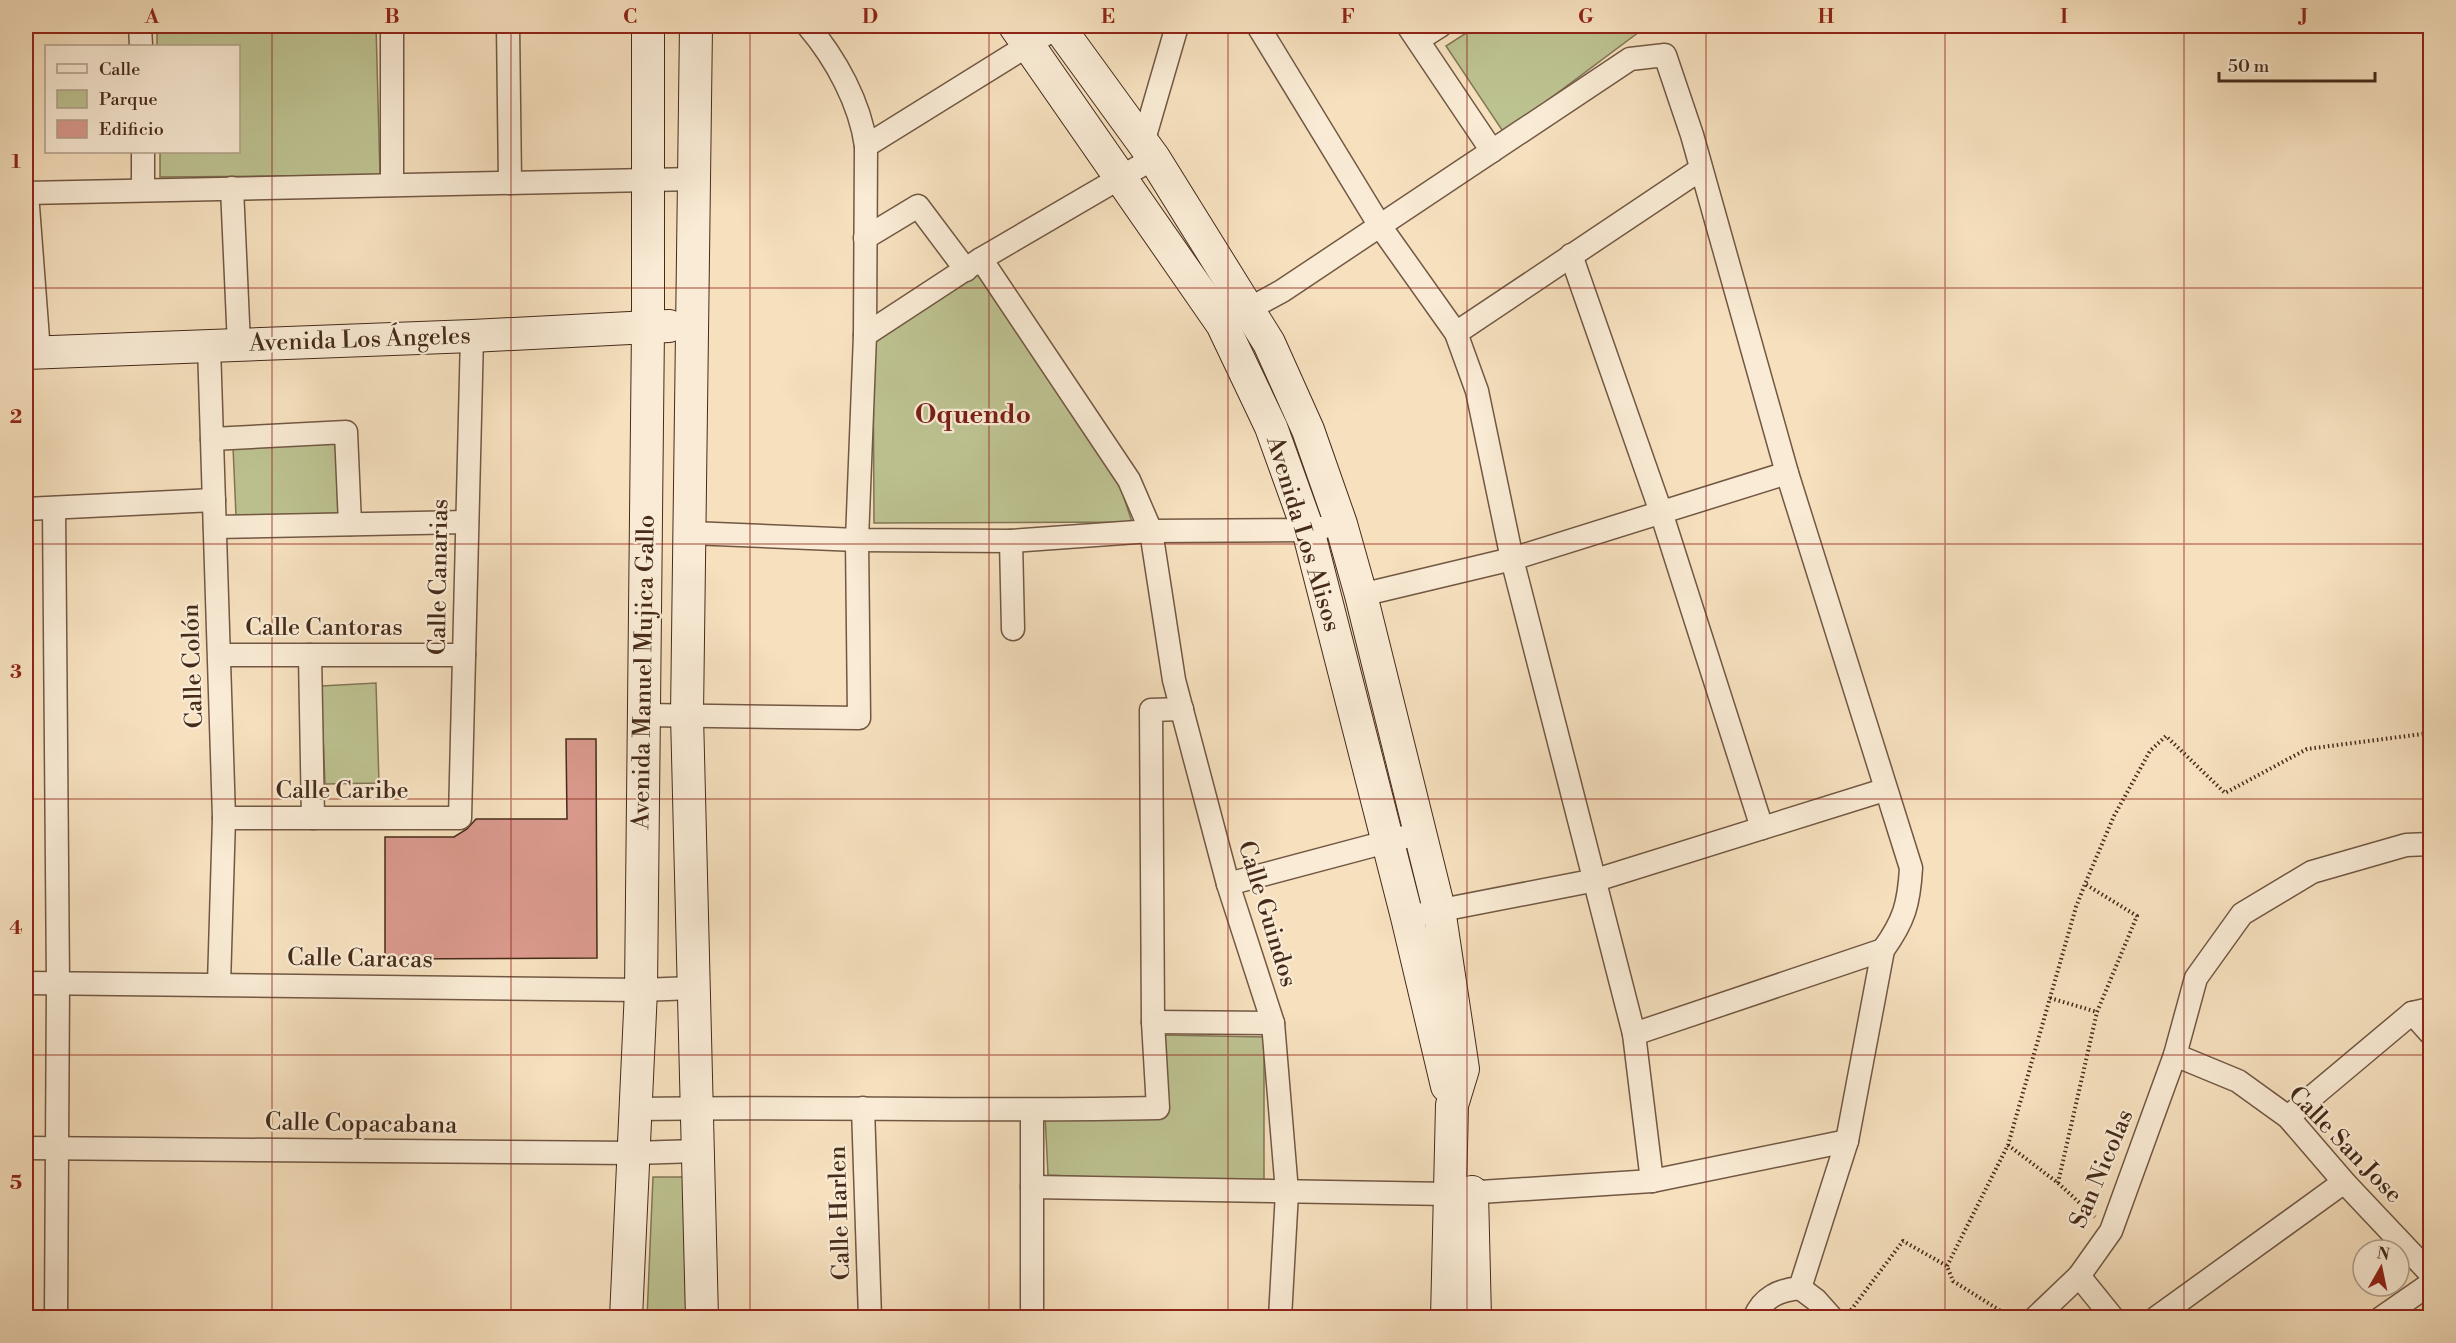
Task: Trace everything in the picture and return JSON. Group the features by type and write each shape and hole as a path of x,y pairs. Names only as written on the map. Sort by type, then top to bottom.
{"street":[{"path":"140,26 141,45"},
{"path":"392,26 392,185"},
{"path":"508,26 510,183"},
{"name":"Avenida Manuel Mujica Gallo","path":"626,1317 641,990 648,327 648,26"},
{"name":"Avenida Manuel Mujica Gallo","path":"696,26 694,325 687,716 702,1317"},
{"path":"644,715 860,718 857,540 865,335 866,146 862,119 851,94 808,26"},
{"path":"866,146 1022,36 1058,26"},
{"name":"Avenida Los Alisos","path":"1058,26 1148,151 1249,309 1269,343 1308,430 1341,524 1361,595 1439,909 1463,1069 1452,1105"},
{"path":"865,335 974,264 1122,178 1148,151 1177,26"},
{"path":"1258,26 1380,226 1456,333 1477,391 1512,559 1634,1035 1652,1181"},
{"path":"1440,26 1413,33 1492,151"},
{"name":"Avenida Los Alisos","path":"1022,36 1222,324 1271,427 1308,530 1407,917 1452,1105 1475,1317"},
{"path":"1222,324 1282,291 1630,59 1665,55 1701,169 1787,473 1884,790 1911,868 1910,900 1899,928 1883,950 1847,1141 1800,1288"},
{"path":"142,153 143,190"},
{"path":"1456,333 1701,169"},
{"path":"32,352 26,193 695,179"},
{"name":"Calle Colón","path":"219,984 224,818 212,440 224,346 232,188"},
{"name":"Calle Guindos","path":"866,238 918,206 974,264 1128,480 1151,531 1174,680 1228,884 1273,1023 1287,1192 1280,1317"},
{"path":"1571,255 1662,515 1762,828"},
{"name":"Avenida Los Ángeles","path":"32,352 472,336 694,325"},
{"name":"Calle Canarias","path":"460,818 472,336"},
{"path":"212,440 346,432 350,524"},
{"path":"1361,595 1512,559 1662,515 1787,473"},
{"path":"26,510 214,500"},
{"path":"54,508 58,984 56,1317"},
{"path":"215,527 468,522"},
{"path":"691,533 857,540 1011,541 1151,531 1308,530 1341,524"},
{"path":"1011,541 1013,629"},
{"name":"Calle Cantoras","path":"220,655 464,655"},
{"path":"310,655 313,818"},
{"path":"636,1109 863,1108 1032,1111 1158,1108 1154,1022 1151,710 1182,709"},
{"path":"1407,917 1596,880 1884,790"},
{"name":"Calle Caribe","path":"224,818 460,818"},
{"path":"1228,884 1420,833"},
{"name":"San Nicolas","path":"2035,1317 2079,1276 2111,1231 2175,1055 2196,978 2242,914 2312,872 2406,845 2430,844"},
{"path":"1634,1035 1883,950"},
{"name":"Calle Caracas","path":"26,983 641,990 693,988"},
{"path":"2288,1117 2421,1011 2430,1033"},
{"path":"1154,1022 1273,1023"},
{"name":"Calle San Jose","path":"2175,1055 2238,1081 2288,1117 2344,1182 2430,1273"},
{"name":"Calle Harlen","path":"863,1108 870,1317"},
{"path":"1032,1111 1032,1317"},
{"path":"1032,1187 1461,1193 1652,1181 1847,1141"},
{"name":"Calle Copacabana","path":"26,1148 634,1154 697,1151"},
{"path":"2156,1317 2344,1182"},
{"name":"Avenida Los Alisos","path":"1447,1317 1461,1193"},
{"path":"2079,1276 2114,1317"},
{"path":"2381,1317 2430,1284"},
{"path":"1754,1317 1775,1293 1800,1288 1816,1300 1832,1317"}],"path":[{"path":"1947,1266 2008,1145 2085,884 2114,816 2150,751 2166,736 2225,794 2307,749 2430,733"},
{"path":"2058,1183 2097,1012 2137,916 2085,884"},
{"path":"2050,998 2097,1012"},
{"path":"2008,1145 2058,1183 2111,1231"},
{"path":"1845,1317 1903,1241 1947,1266 1953,1281 2012,1317"}],"green space":[{"path":"157,26 376,26 380,175 160,177 160,153 240,153 240,45 157,45"},
{"path":"1477,26 1647,26 1504,133 1446,46"},
{"path":"977,271 1118,480 1132,522 874,523 873,340"},
{"path":"335,443 340,513 236,516 233,447"},
{"path":"376,683 379,783 325,784 321,686"},
{"path":"1162,1035 1264,1037 1264,1184 1048,1175 1045,1115 1164,1114"},
{"path":"653,1177 686,1177 688,1317 647,1318"}],"building":[{"path":"566,739 596,739 597,958 385,959 385,837 454,837 467,829 476,819 567,819"}],"district":[{"name":"Oquendo","path":"973,415"}]}
